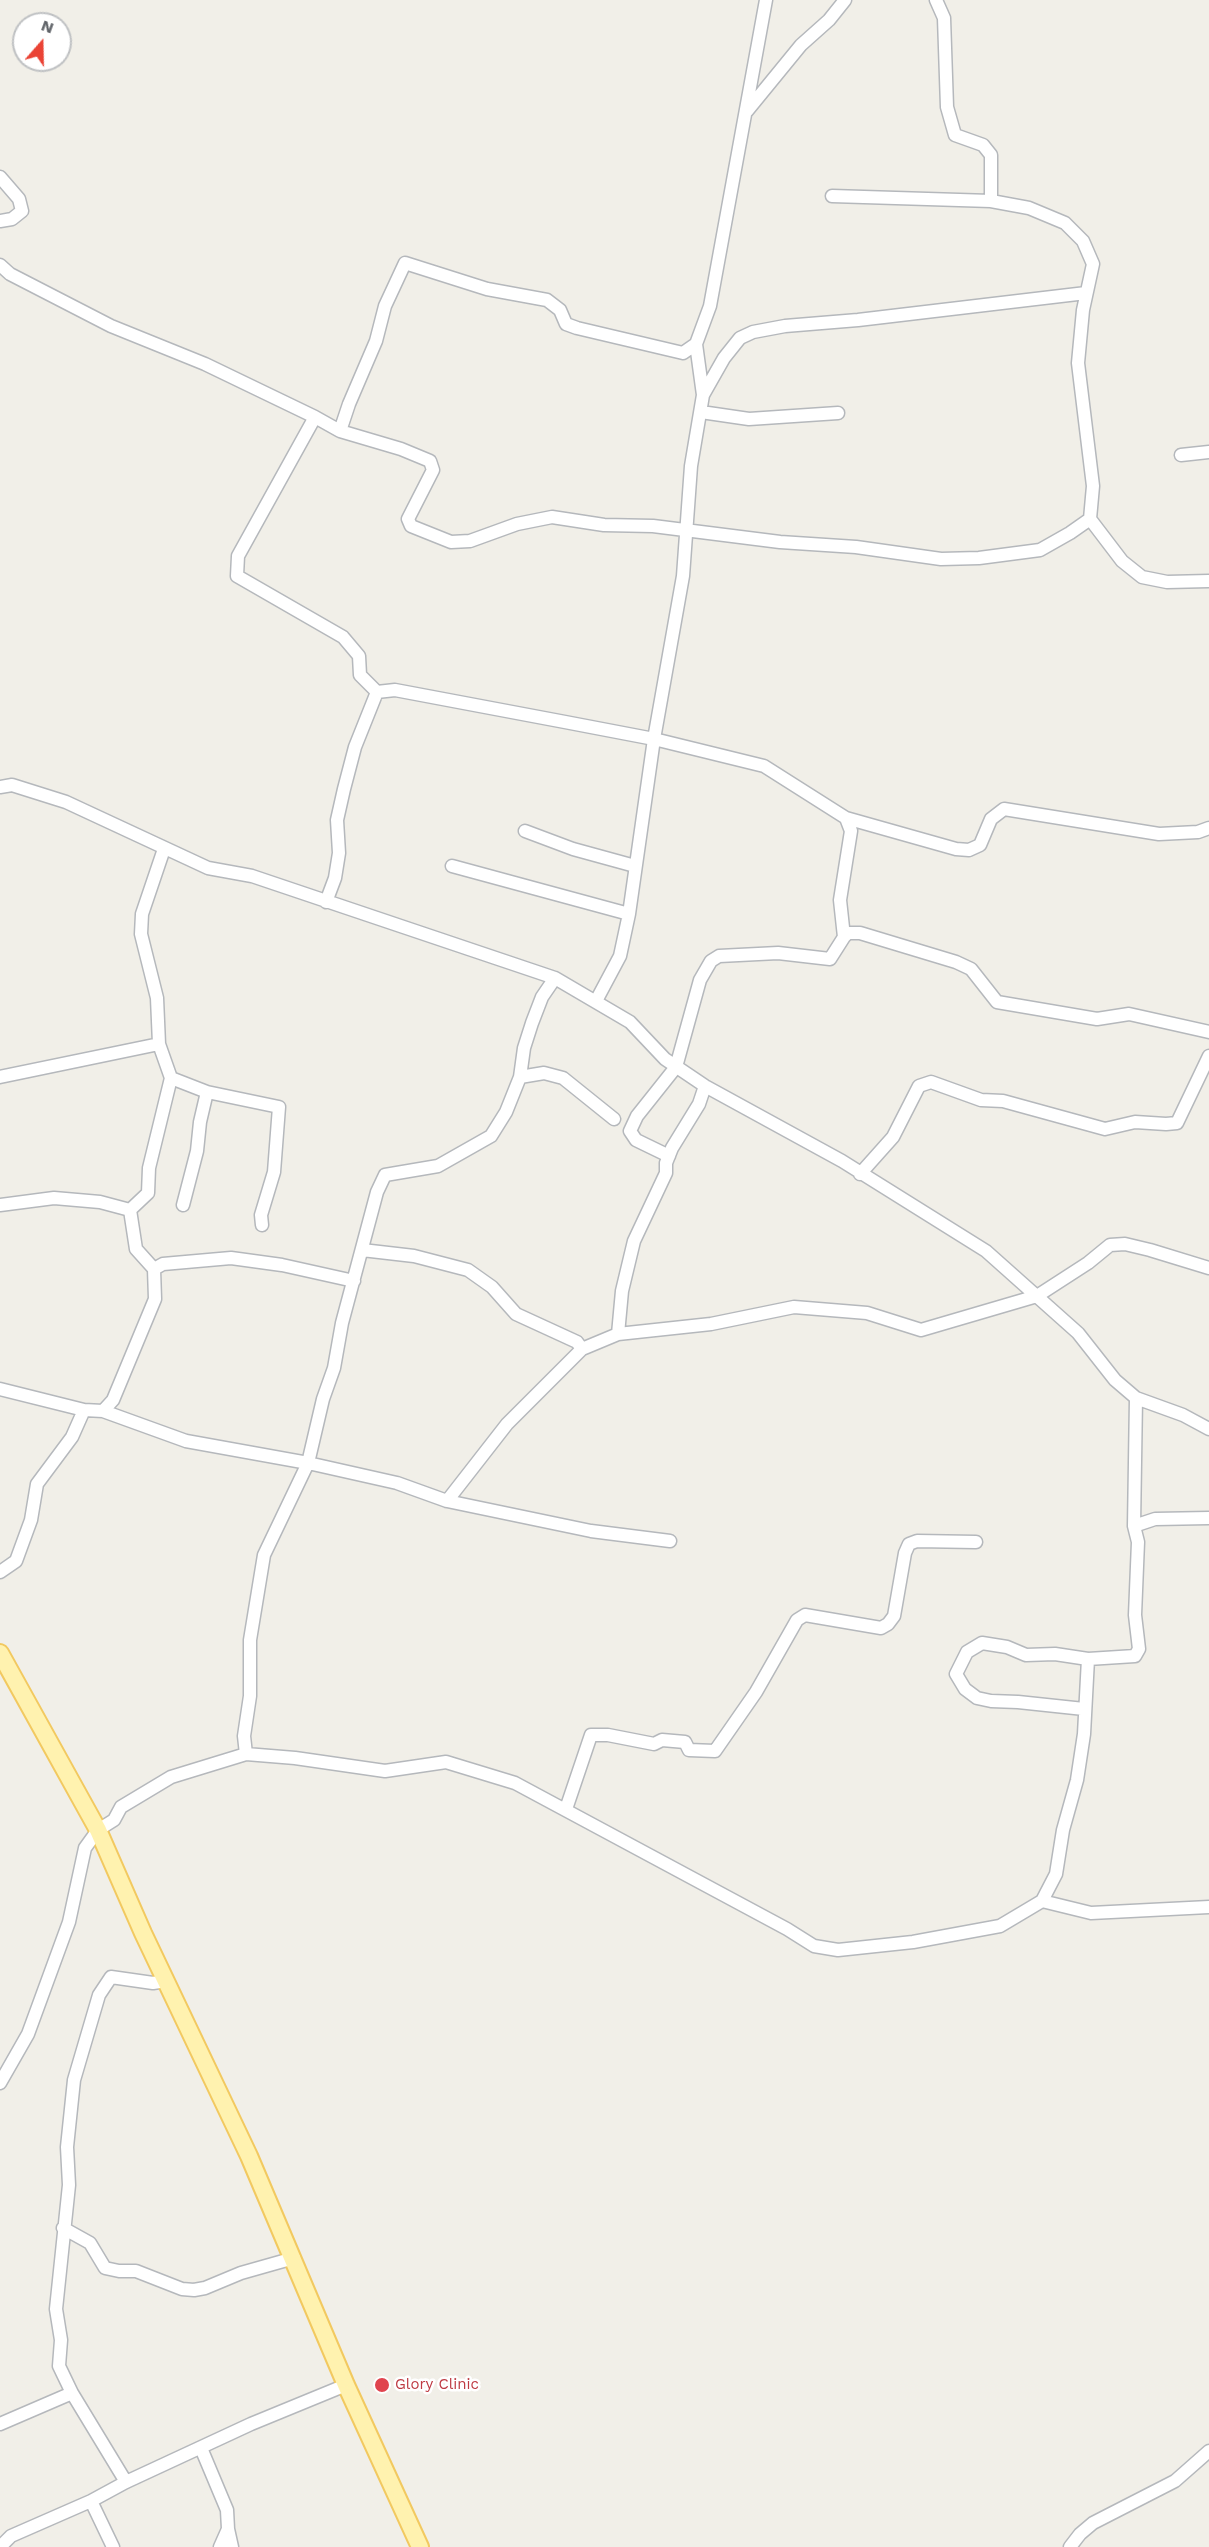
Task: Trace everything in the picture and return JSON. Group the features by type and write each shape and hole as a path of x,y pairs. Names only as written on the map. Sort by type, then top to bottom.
{"main road":[{"path":"0,1653 98,1830 249,2156 346,2385 420,2547"}],"street":[{"path":"596,1000 620,956 629,914 654,739 682,576 691,466 703,395 696,344 710,306 766,0"},
{"path":"745,112 801,45 829,20 845,0"},
{"path":"936,0 944,18 947,107 955,135 983,145 991,155 991,201"},
{"path":"0,177 19,199 21,211 12,219 0,221"},
{"path":"832,196 991,201 1029,208 1065,223 1083,241 1093,264 1086,293 1078,363 1093,486 1090,519 1122,561 1142,577 1167,582 1209,581"},
{"path":"340,431 376,341 385,306 405,263 487,289 547,300 560,310 566,324 577,328 683,353 696,344"},
{"path":"0,265 10,274 111,326 205,364 340,431 401,449 430,461 433,470 408,519 411,526 451,542 470,541 517,524 552,517 604,525 653,526 780,542 856,547 941,559 979,558 1040,550 1090,519"},
{"path":"703,395 724,358 740,338 753,332 785,326 858,320 1086,293"},
{"path":"701,412 749,419 838,413"},
{"path":"315,417 238,556 237,576 343,637 359,656 360,675 377,692"},
{"path":"1181,455 1209,452"},
{"path":"377,692 395,690 654,739 764,766 846,818 956,849 969,850 980,845 992,819 1004,809 1159,834 1198,832 1209,828"},
{"path":"326,902 335,878 339,853 337,820 344,789 355,747 377,692"},
{"path":"0,787 12,785 66,802 208,868 252,876 555,978 630,1022 665,1059 705,1086 842,1161 986,1251 1078,1333 1115,1380 1136,1398 1183,1414 1209,1429"},
{"path":"844,937 840,900 851,831 846,818"},
{"path":"525,831 573,849 635,866"},
{"path":"164,849 142,914 141,934 157,998 159,1044 164,1065 171,1078 207,1092 279,1107 274,1172 261,1215 262,1225"},
{"path":"452,866 629,914"},
{"path":"669,1156 636,1140 630,1131 637,1116 676,1067 700,980 711,961 719,956 778,953 830,959 848,933 860,933 956,962 971,969 997,1002 1097,1019 1129,1014 1209,1032"},
{"path":"246,1754 244,1736 250,1696 250,1640 264,1555 308,1463 377,1192 385,1175 438,1166 491,1136 506,1112 520,1077 524,1048 532,1023 542,998 555,978"},
{"path":"0,1077 159,1044"},
{"path":"860,1174 893,1137 920,1086 931,1082 981,1100 1003,1101 1105,1129 1135,1122 1177,1123 1209,1056"},
{"path":"520,1077 544,1073 563,1078 614,1119"},
{"path":"130,1210 148,1193 148,1168 171,1078"},
{"path":"618,1334 622,1291 634,1241 666,1173 669,1156 675,1142 699,1104 705,1086"},
{"path":"183,1205 197,1151 200,1122 207,1092"},
{"path":"0,1205 54,1198 100,1202 130,1210"},
{"path":"103,1411 113,1400 155,1299 154,1269 136,1249 130,1210"},
{"path":"447,1501 507,1424 582,1349 618,1334 711,1324 794,1307 867,1313 921,1330 1037,1296 1088,1263 1110,1245 1125,1244 1209,1267"},
{"path":"362,1250 414,1256 468,1270 492,1287 516,1314 577,1342 582,1349"},
{"path":"154,1269 163,1264 231,1258 282,1265 354,1281"},
{"path":"0,1389 84,1410 103,1411 186,1441 308,1463 397,1483 447,1501 591,1531 670,1541"},
{"path":"1084,1709 977,1698 965,1689 956,1674 967,1652 982,1643 1007,1647 1026,1655 1055,1654 1088,1659 1135,1656 1139,1649 1135,1615 1138,1542 1134,1526 1136,1398"},
{"path":"0,1572 16,1562 31,1520 37,1484 72,1437 84,1410"},
{"path":"1134,1526 1155,1519 1209,1518"},
{"path":"566,1809 591,1735 608,1735 654,1744 662,1740 685,1742 689,1750 715,1750 756,1692 796,1620 805,1615 881,1628 888,1624 894,1616 905,1553 909,1545 917,1541 976,1542"},
{"path":"0,2083 28,2034 56,1952 69,1922 86,1848 98,1830 114,1820 121,1807 171,1777 246,1754 295,1758 386,1771 446,1762 515,1783 788,1929 814,1946 838,1950 913,1942 1000,1926 1042,1901 1056,1874 1063,1830 1077,1780 1088,1659"},
{"path":"1042,1901 1091,1913 1209,1908"},
{"path":"126,2482 72,2393 59,2366 61,2340 56,2309 69,2185 67,2147 74,2080 99,1995 111,1977 146,1983 166,1981"},
{"path":"63,2228 90,2243 105,2268 136,2271 182,2289 205,2288 241,2273 294,2258"},
{"path":"0,2547 11,2536 91,2501 126,2482 346,2385"},
{"path":"0,2424 72,2393"},
{"path":"201,2448 227,2510 232,2547"},
{"path":"1070,2547 1093,2523 1175,2481 1209,2451"},
{"path":"91,2501 113,2547"},
{"path":"219,2547 228,2529"}],"place":[{"name":"Glory Clinic","path":"382,2385"}]}
